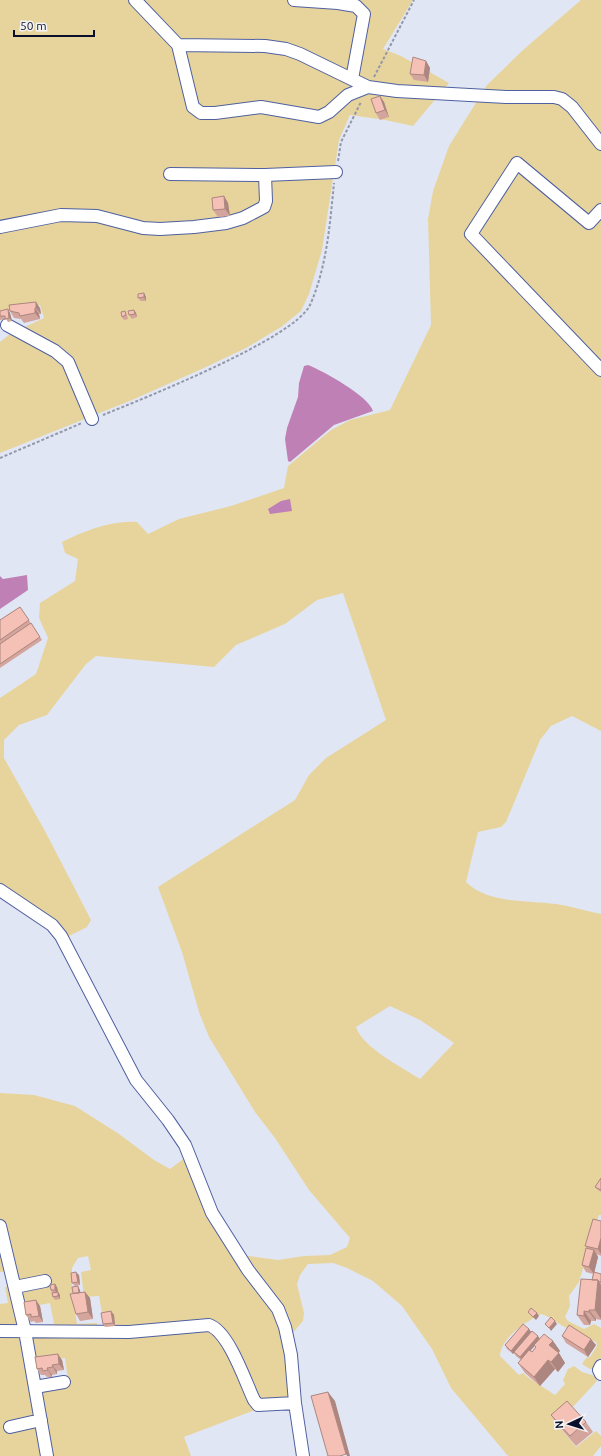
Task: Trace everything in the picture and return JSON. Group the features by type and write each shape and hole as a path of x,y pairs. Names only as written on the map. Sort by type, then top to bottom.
{"lane":[{"path":"135,0 178,44 193,107 201,113 215,113 261,107 319,117 328,112 348,95 368,87"},
{"path":"294,0 338,3 356,6 364,14 352,79"},
{"path":"178,44 265,46 286,49 300,54 368,87 397,91 506,97 554,97 562,99 572,107 601,144"},
{"path":"601,210 589,223 517,163 472,234 601,370"},
{"path":"170,174 265,175 336,172"},
{"path":"0,227 61,215 97,216 143,228 160,229 226,223 243,218 264,207 266,201 265,175"},
{"path":"7,325 55,351 68,362 92,419"},
{"path":"0,890 52,925 61,936 136,1080 168,1120 185,1145 212,1213 248,1270 278,1309 285,1327 292,1354 295,1403 303,1456"},
{"path":"0,1226 6,1273 15,1287 25,1331 47,1456"},
{"path":"15,1287 45,1281"},
{"path":"0,1331 129,1332 209,1325 215,1327 227,1342 254,1400 258,1405 295,1403"},
{"path":"601,1366 599,1370 601,1374"},
{"path":"35,1387 64,1382"},
{"path":"10,1427 41,1420"}],"path":[{"path":"0,458 177,384 246,351 282,331 310,306 322,268 327,245 341,142 414,0"}],"shaded area":[{"path":"0,0 413,0 383,49 401,56 449,83 413,126 350,115 339,140 322,250 309,294 301,311 281,327 246,348 204,368 132,400 0,453 0,342 10,334 44,318 40,305 0,313"},
{"path":"581,0 601,0 601,731 572,716 551,726 540,740 506,822 501,827 478,832 466,882 475,889 496,898 562,905 601,914 601,1215 599,1215 579,1282 569,1296 570,1306 565,1317 568,1321 584,1329 594,1324 601,1328 601,1362 597,1370 590,1369 582,1364 586,1358 590,1357 597,1346 596,1342 541,1314 528,1321 509,1336 501,1349 500,1356 519,1375 523,1373 555,1395 565,1384 563,1380 568,1369 574,1366 582,1372 595,1376 597,1381 557,1424 576,1447 596,1431 601,1436 601,1446 593,1456 508,1456 451,1388 432,1349 402,1306 373,1281 333,1263 308,1264 300,1275 297,1284 304,1313 303,1321 291,1335 291,1408 255,1410 184,1437 191,1456 0,1456 0,1336 24,1338 32,1388 68,1380 65,1358 34,1363 30,1337 110,1335 102,1314 99,1296 84,1297 81,1272 91,1270 88,1256 78,1258 72,1268 72,1291 77,1324 97,1323 97,1328 35,1326 54,1324 50,1303 25,1308 20,1283 7,1271 0,1272 0,1093 34,1095 75,1106 119,1134 154,1160 170,1169 186,1157 234,1254 278,1260 304,1256 330,1255 347,1247 350,1238 309,1190 275,1138 255,1112 209,1037 199,1012 182,952 158,887 295,800 309,775 326,758 386,720 343,593 317,600 285,624 236,645 214,667 96,656 86,664 47,715 19,725 4,740 4,758 45,831 91,920 87,927 67,937 0,887 0,698 36,674 48,638 39,618 40,603 75,581 78,559 65,553 62,542 98,527 128,522 137,522 148,534 179,519 231,506 284,488 288,466 331,430 350,420 390,410 431,325 428,219 433,191 449,146 487,85 523,50","holes":["390,1006 420,1020 454,1043 420,1079 374,1049 360,1035 356,1027"]},
{"path":"308,365 334,378 355,391 370,405 373,411 334,425 290,462 288,461 285,439 287,428 298,397 299,383 304,366"},
{"path":"290,499 292,511 270,514 268,509 281,501"},
{"path":"27,575 28,590 0,609 0,576 3,579"},
{"path":"11,1285 19,1326 0,1327 0,1304 8,1303 5,1287"}],"building":[{"path":"413,57 426,61 424,75 410,74"},
{"path":"380,96 385,110 376,113 371,99"},
{"path":"224,196 225,209 213,210 212,198"},
{"path":"144,293 144,297 138,298 138,294"},
{"path":"36,302 35,313 20,316 19,313 10,311 9,305"},
{"path":"8,309 9,318 5,319 5,316 0,316 0,311"},
{"path":"134,310 135,314 129,315 128,311"},
{"path":"125,311 126,315 122,317 121,312"},
{"path":"20,607 29,620 0,640 0,620"},
{"path":"31,623 40,637 0,664 0,644"},
{"path":"601,1178 601,1190 595,1187"},
{"path":"593,1219 601,1221 601,1238 598,1249 585,1246"},
{"path":"586,1248 594,1250 589,1267 582,1265"},
{"path":"76,1272 78,1282 72,1283 71,1273"},
{"path":"594,1272 601,1274 601,1282 598,1280 592,1280"},
{"path":"581,1279 598,1280 595,1310 589,1310 589,1312 584,1311 584,1316 577,1315"},
{"path":"55,1284 55,1290 51,1290 50,1285"},
{"path":"78,1286 79,1293 73,1293 72,1287"},
{"path":"58,1292 58,1296 53,1297 52,1293"},
{"path":"85,1292 88,1312 76,1314 70,1294"},
{"path":"36,1300 39,1316 31,1317 31,1314 26,1315 24,1302"},
{"path":"531,1308 537,1313 533,1317 528,1312"},
{"path":"111,1311 113,1323 103,1324 101,1313"},
{"path":"551,1317 555,1321 549,1328 545,1324"},
{"path":"523,1324 529,1329 511,1351 505,1345"},
{"path":"569,1325 591,1339 584,1350 562,1336"},
{"path":"532,1331 538,1336 520,1357 514,1352"},
{"path":"544,1334 553,1341 549,1345 559,1353 551,1362 548,1360 534,1377 518,1363 529,1350 532,1352 536,1347 534,1345"},
{"path":"58,1354 59,1364 52,1365 53,1367 47,1368 48,1370 43,1371 42,1368 37,1369 35,1357"},
{"path":"328,1392 346,1454 340,1456 328,1456 311,1396"},
{"path":"567,1401 586,1422 570,1436 551,1415"}]}
